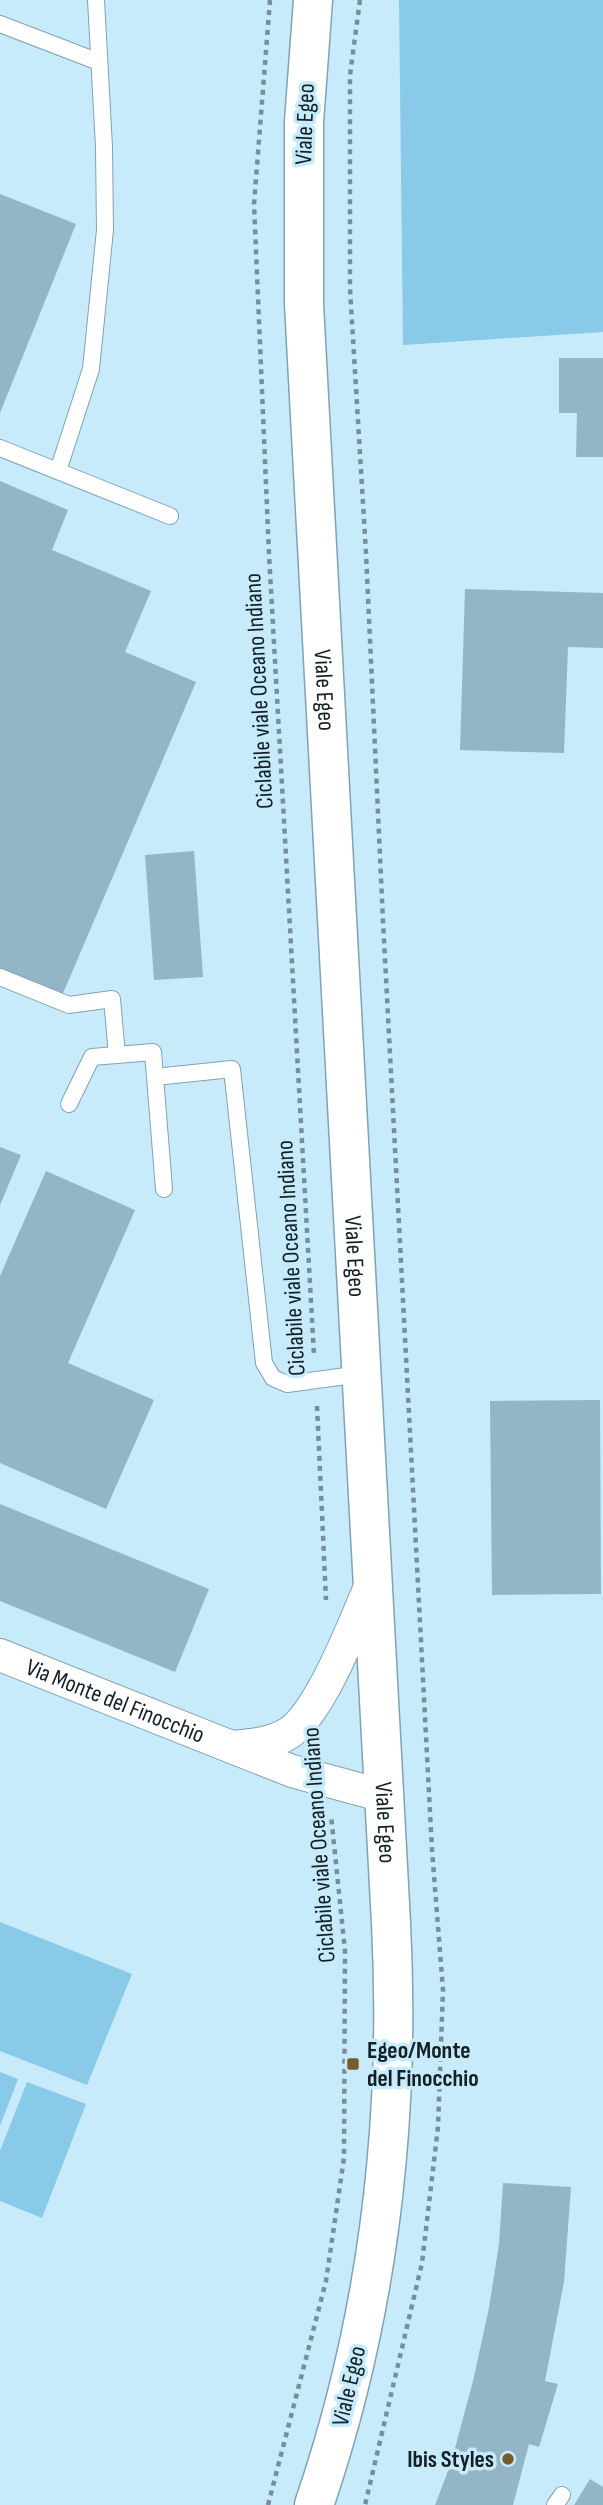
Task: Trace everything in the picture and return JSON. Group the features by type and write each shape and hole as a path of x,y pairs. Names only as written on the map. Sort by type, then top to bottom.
{"main road":[{"name":"Viale Egeo","path":"313,0 304,122 304,304 394,1978 392,2104 375,2259 355,2364 336,2441 314,2505"}],"street":[{"name":"Via Monte del Finocchio","path":"230,1747 264,1743 289,1732 302,1721 332,1672 372,1582"},
{"name":"Via Monte del Finocchio","path":"0,1655 292,1771 384,1796"}],"lane":[{"path":"58,471 90,369 105,230 104,147 96,0"},
{"path":"0,24 99,62"},
{"path":"0,448 170,516"},
{"path":"0,977 69,1005 112,999 117,1055"},
{"path":"69,1104 92,1057 153,1052 164,1189"},
{"path":"155,1077 232,1069 264,1363 273,1378 286,1384 362,1374"}],"path":[{"name":"Ciclabile viale Oceano Indiano","path":"270,0 254,204 269,554 326,1606"},
{"name":"Ciclabile viale Oceano Indiano","path":"268,2505 326,2281 344,2158 345,1951 332,1832 330,1782"}],"shaded area":[{"path":"399,0 603,0 603,332 403,345"},
{"path":"0,1922 132,1974 87,2085 0,2051"},
{"path":"0,2072 18,2079 0,2126"},
{"path":"27,2082 86,2104 42,2218 0,2201 0,2151"}],"building":[{"path":"0,194 76,224 0,413"},
{"path":"559,358 603,358 603,457 576,457 577,413 559,413"},
{"path":"0,481 68,510 52,550 151,591 125,652 196,682 61,998 0,972"},
{"path":"465,589 603,593 603,648 568,647 564,753 460,750"},
{"path":"194,851 203,977 154,980 145,855"},
{"path":"0,1147 21,1155 0,1205"},
{"path":"46,1171 135,1210 68,1363 154,1400 106,1509 0,1463 0,1276"},
{"path":"600,1400 601,1594 492,1595 490,1401"},
{"path":"0,1504 209,1589 175,1672 0,1601"},
{"path":"503,2183 571,2187 564,2282 545,2381 558,2384 539,2447 529,2444 513,2505 435,2505 451,2463 489,2308 499,2244"},
{"path":"590,2479 603,2487 603,2505 574,2505"}],"place":[{"name":"Egeo/Monte del Finocchio","path":"353,2064"},
{"name":"Ibis Styles","path":"508,2459"}]}
